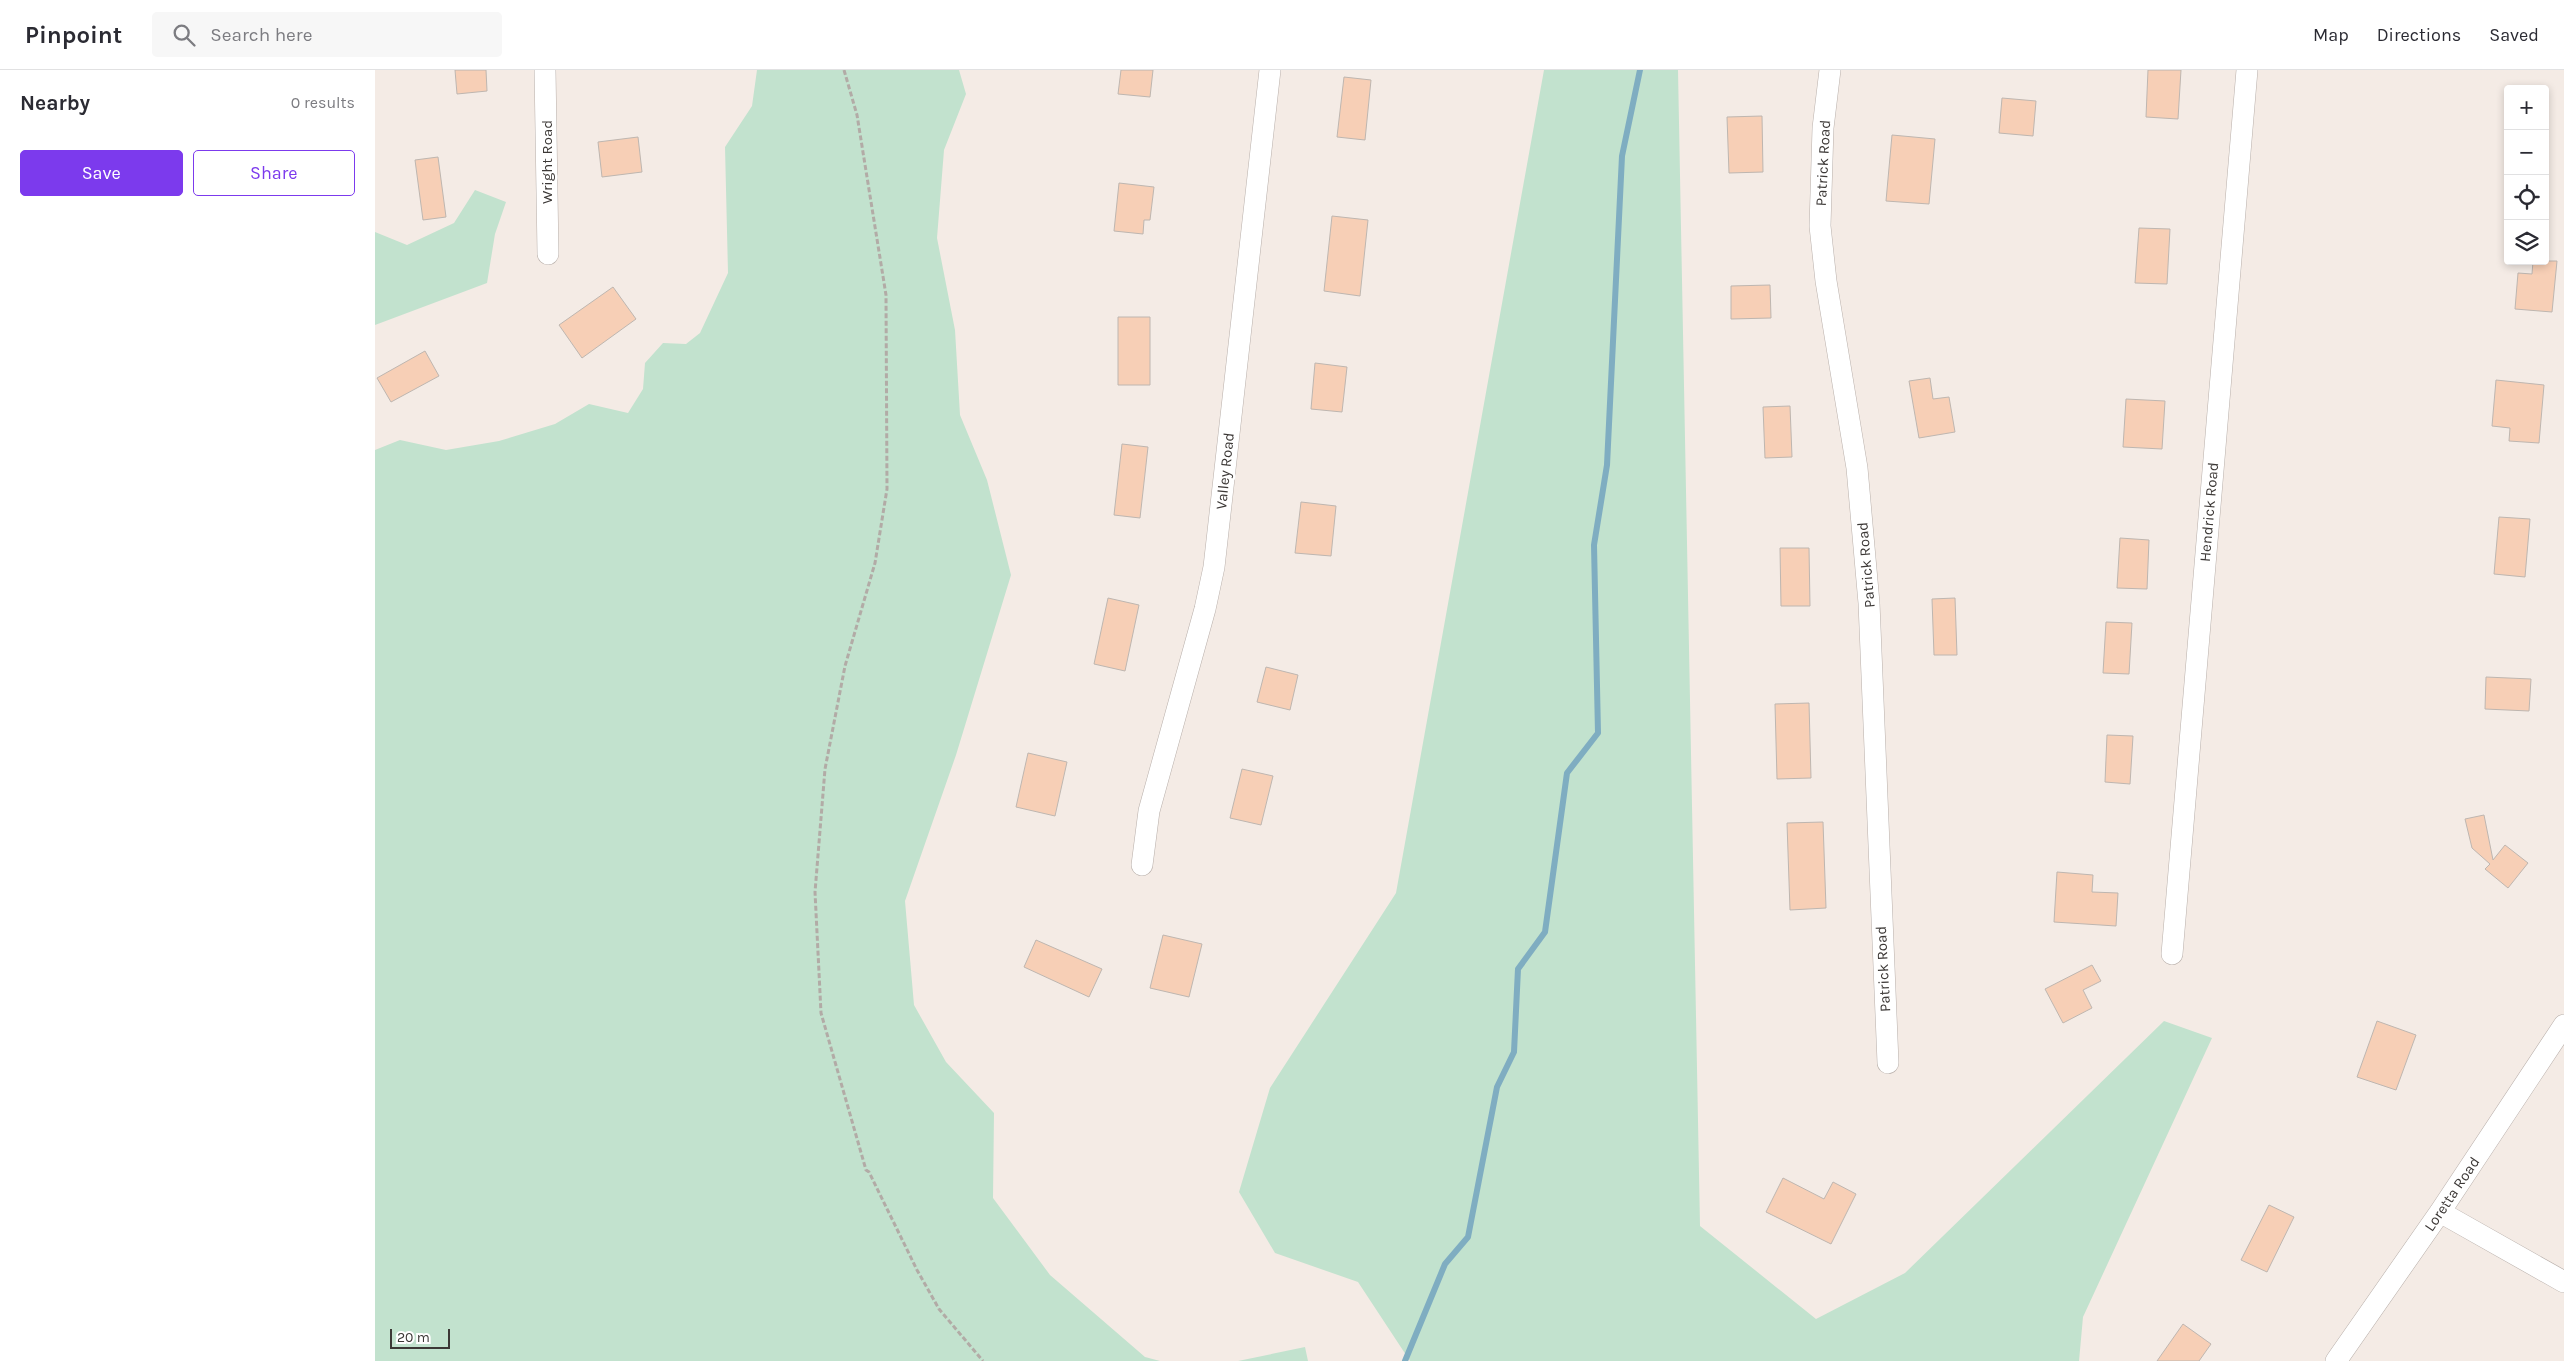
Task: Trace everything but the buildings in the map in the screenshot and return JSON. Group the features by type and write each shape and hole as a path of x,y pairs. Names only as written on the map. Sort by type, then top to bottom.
{"street":[{"name":"Wright Road","path":"545,70 548,254"},
{"name":"Valley Road","path":"1141,865 1149,811 1205,610 1214,567 1270,70"},
{"name":"Patrick Road","path":"1830,70 1823,137 1820,226 1857,468 1869,594 1888,1063"},
{"name":"Hendrick Road","path":"2172,954 2247,70"},
{"name":"Loretta Road","path":"2336,1361 2440,1212 2564,1025"},
{"path":"2440,1212 2564,1282"}],"path":[{"path":"844,70 857,115 885,296 887,488 875,563 845,666 825,769 815,892 821,1013 866,1170 869,1172 917,1270 939,1310 983,1361"}],"green space":[{"path":"757,70 959,70 966,94 944,150 937,238 955,330 960,415 987,480 1011,575 956,755 905,901 914,1005 946,1062 994,1113 993,1198 1050,1275 1145,1357 1160,1361 375,1361 375,450 400,440 446,450 499,441 555,424 589,404 628,413 643,389 645,363 663,343 686,344 700,333 728,273 725,147 752,106"},
{"path":"1544,70 1678,70 1700,1226 1816,1319 1905,1273 2164,1021 2212,1038 2083,1317 2079,1361 1410,1361 1358,1282 1275,1253 1239,1192 1270,1088 1396,893"},
{"path":"475,190 506,202 495,234 487,283 375,325 375,232 407,245 454,223"},
{"path":"1305,1347 1308,1361 1238,1361"}],"waterway":[{"path":"1405,1361 1445,1264 1468,1237 1497,1087 1514,1052 1518,969 1545,932 1567,773 1598,733 1594,545 1607,465 1622,156 1640,70"}]}
